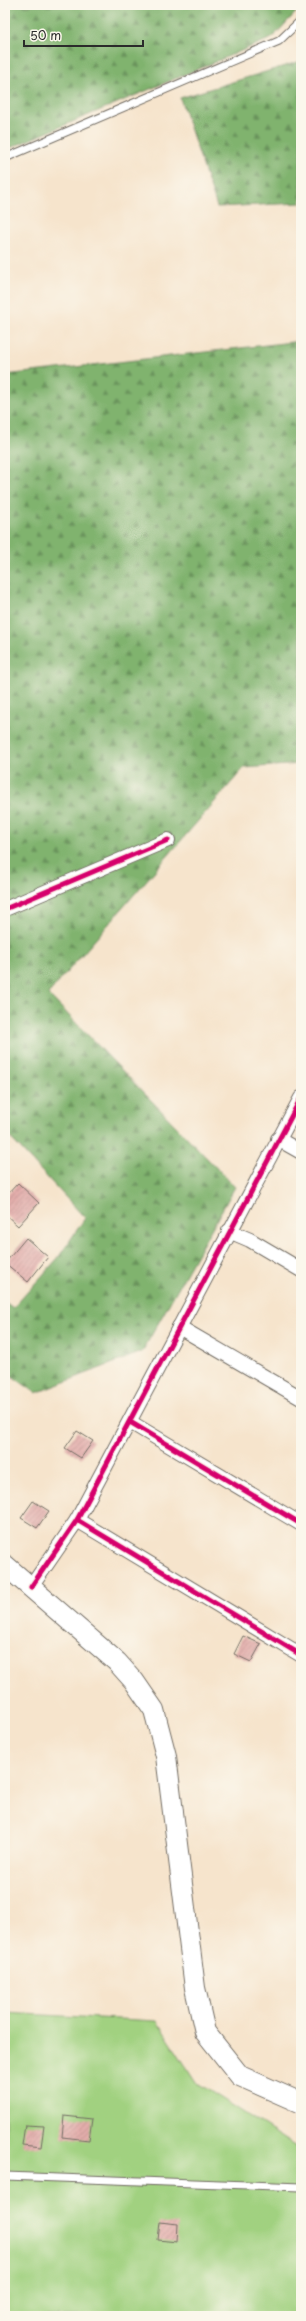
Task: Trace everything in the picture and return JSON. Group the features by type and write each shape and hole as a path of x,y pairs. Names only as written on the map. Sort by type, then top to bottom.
{"main road":[{"path":"5,1565 116,1662 134,1681 154,1710 166,1756 194,1988 205,2032 240,2076 301,2103"}],"street":[{"path":"5,910 168,840"},
{"path":"31,1587 77,1520 130,1422 178,1327 301,1098"},
{"path":"278,1139 301,1152"},
{"path":"229,1231 250,1240 301,1270"},
{"path":"178,1327 301,1398"},
{"path":"130,1422 301,1524"},
{"path":"77,1520 301,1655"}],"lane":[{"path":"5,158 279,41 301,20"},
{"path":"5,2176 301,2187"}],"green space":[{"path":"5,5 301,5 301,7 272,38 5,150"},
{"path":"301,61 301,203 217,207 180,98"},
{"path":"301,341 301,764 244,768 48,994 235,1187 142,1352 36,1393 5,1371 5,1302 13,1308 58,1258 85,1218 5,1132 5,375"},
{"path":"5,2013 157,2021 196,2082 297,2147 301,2148 301,2316 5,2316"}],"building":[{"path":"18,1183 39,1203 18,1226 5,1214 5,1197"},
{"path":"26,1238 48,1257 28,1282 5,1263"},
{"path":"77,1431 93,1441 81,1458 65,1448"},
{"path":"33,1501 49,1511 37,1528 21,1518"},
{"path":"243,1636 261,1644 251,1662 234,1654"},
{"path":"64,2116 92,2119 89,2140 62,2137"},
{"path":"25,2125 44,2126 41,2147 22,2145"},
{"path":"160,2222 178,2224 177,2242 158,2240"}],"cycle path":[{"path":"5,909 168,840"},
{"path":"31,1587 77,1520 301,1098"},
{"path":"130,1422 301,1524"},
{"path":"77,1520 301,1655"}]}
